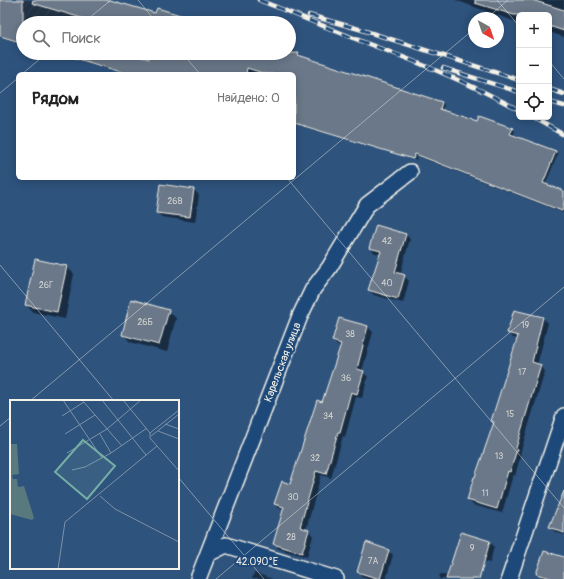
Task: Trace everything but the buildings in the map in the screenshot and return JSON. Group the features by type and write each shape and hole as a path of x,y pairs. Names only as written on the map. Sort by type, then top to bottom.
{"street":[{"name":"Карельская улица","path":"198,579 300,316 313,289 329,268 367,206 410,172"},
{"path":"509,579 564,416"},
{"path":"208,554 226,545 336,579"}],"shaded area":[{"path":"0,0 110,0 154,13 157,8 184,16 16,16 16,41 0,36"}],"railway":[{"path":"259,0 444,74 516,108"},
{"path":"309,15 359,29 516,79"},
{"path":"443,68 516,91"},
{"path":"552,90 564,94"},
{"path":"552,103 564,106"},
{"path":"537,120 564,135"}]}
